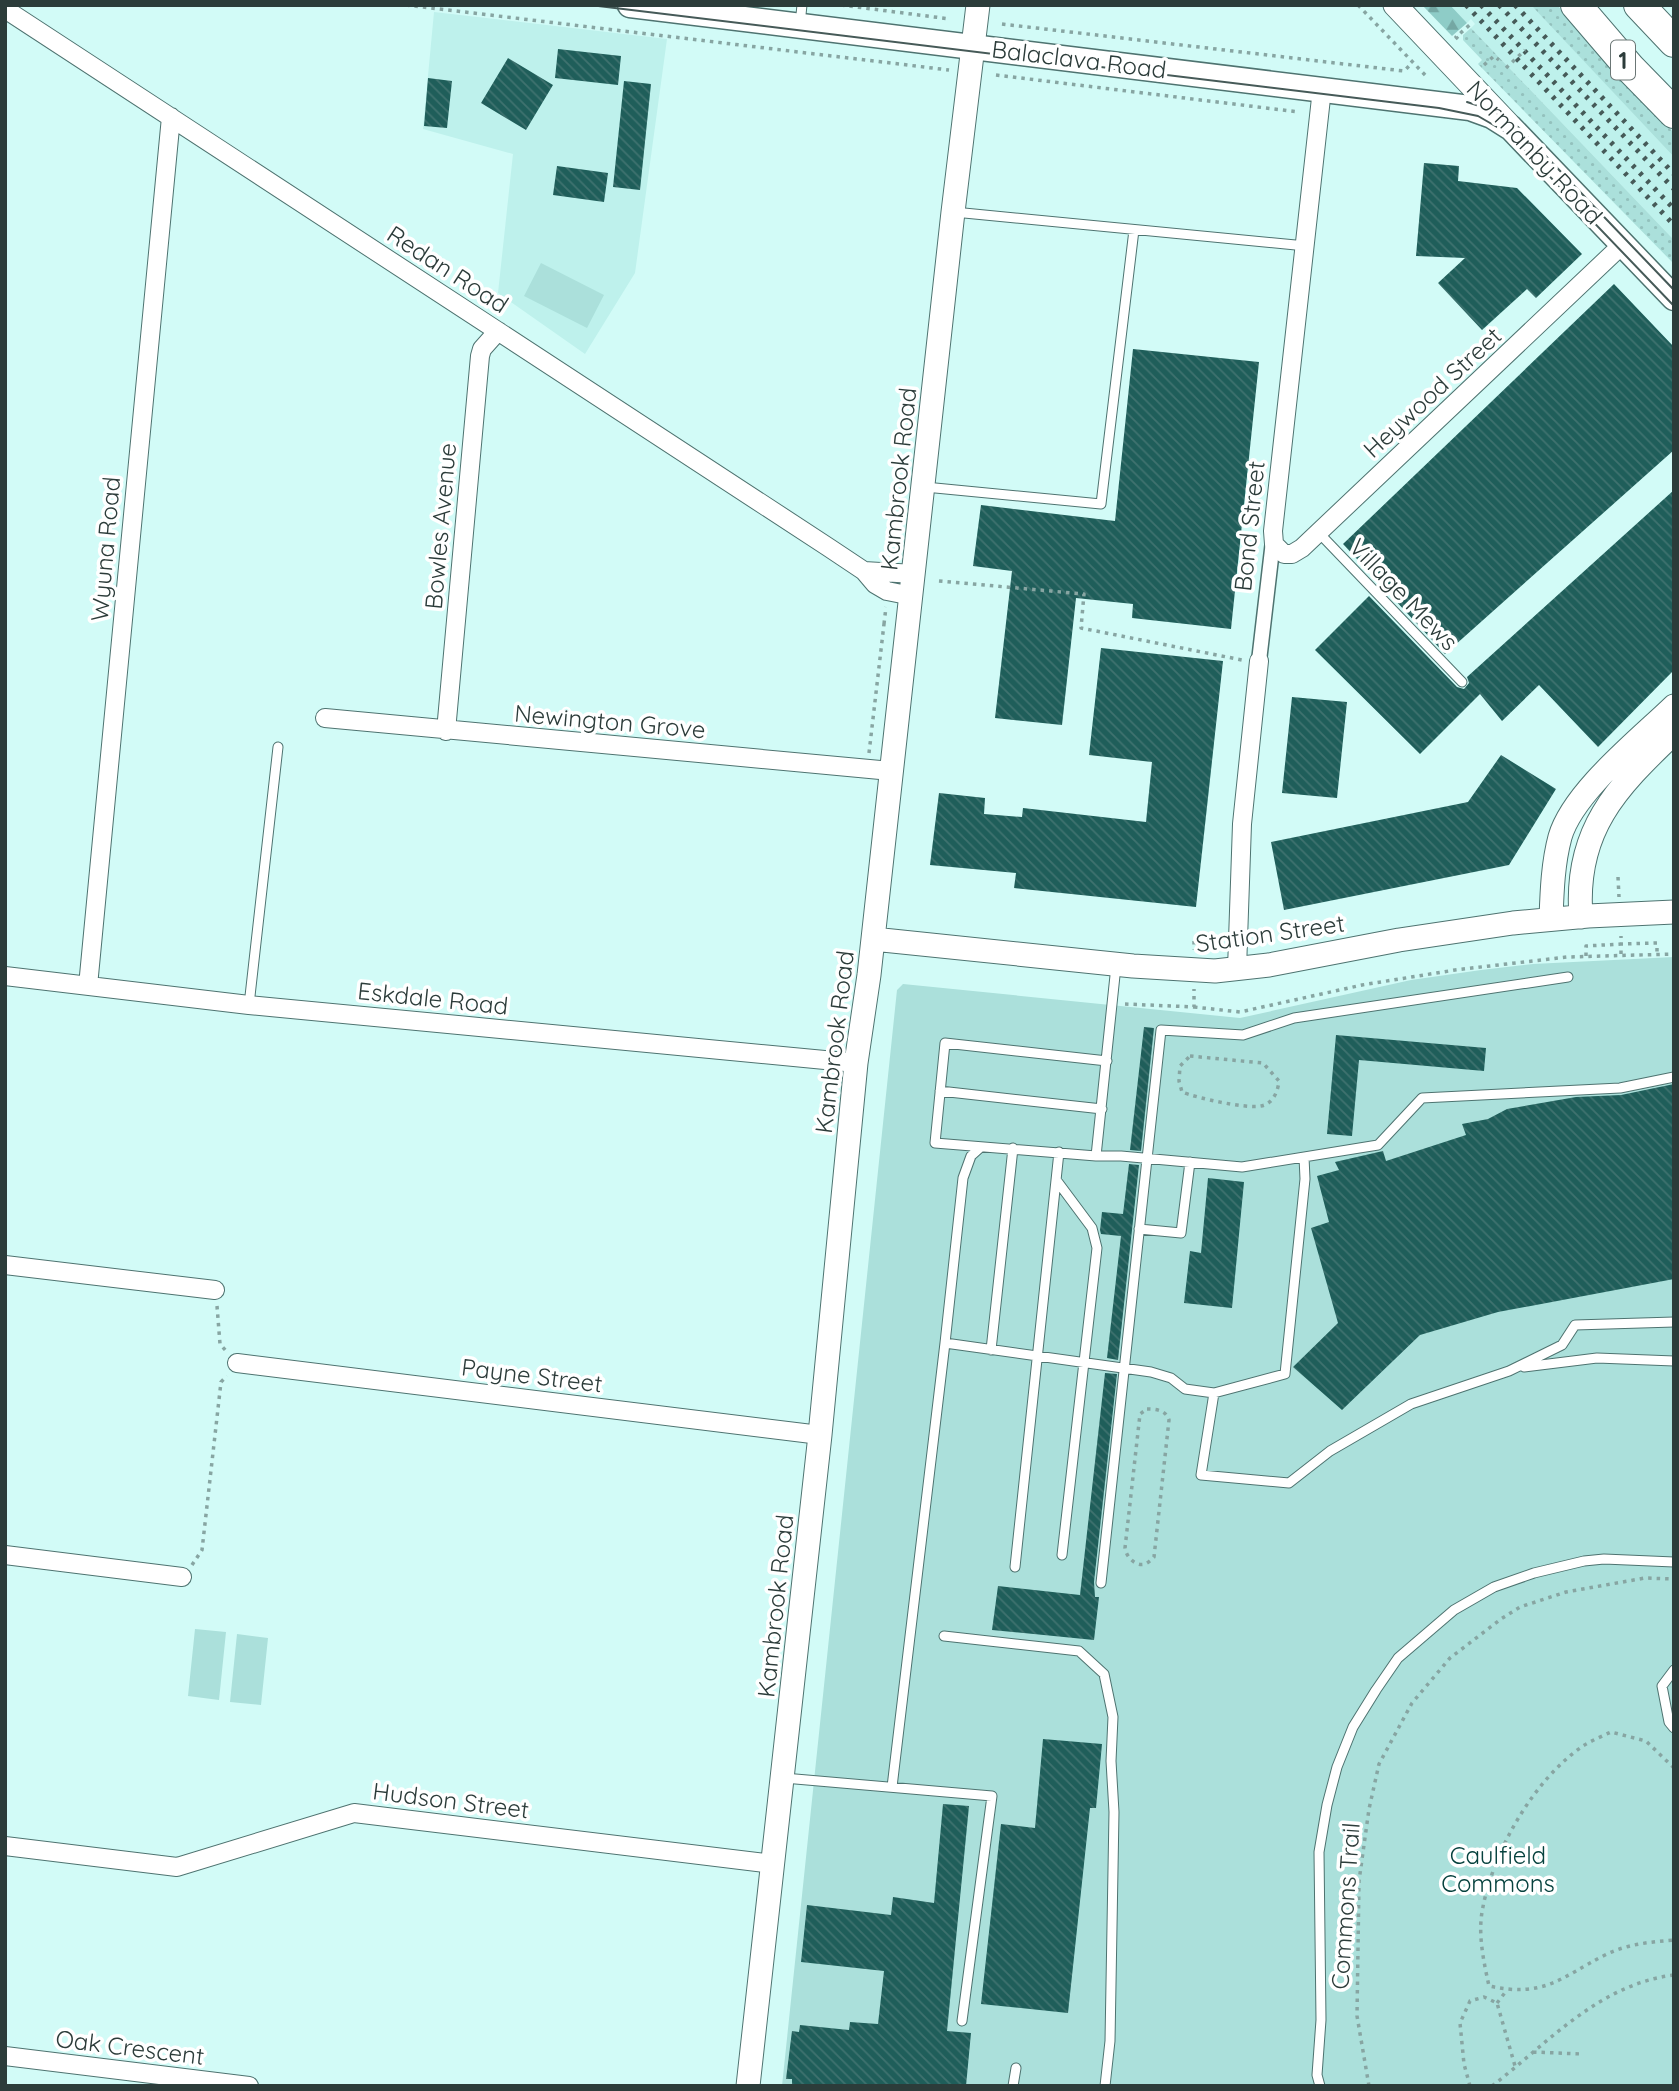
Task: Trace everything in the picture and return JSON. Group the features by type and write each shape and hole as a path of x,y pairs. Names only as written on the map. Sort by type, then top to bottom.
{"highway":[{"name":"1","path":"1576,5 1630,68 1674,113"},
{"name":"1","path":"1639,5 1674,42"}],"main road":[{"name":"Balaclava Road","path":"630,5 801,15 974,46 1470,108 1502,121 1520,136"},
{"name":"Normanby Road","path":"1520,136 1674,298"}],"street":[{"name":"Kambrook Road","path":"748,2086 820,1435 856,1063 873,939 978,5"},
{"name":"Normanby Road","path":"1395,5 1520,136"},
{"name":"Redan Road","path":"5,9 864,571 875,584 887,591 913,585"},
{"name":"Bond Street","path":"1237,969 1242,824 1322,89"},
{"name":"Wyuna Road","path":"88,986 171,117"},
{"name":"Heywood Street","path":"1273,541 1280,552 1293,554 1319,533 1623,244"},
{"name":"Bowles Avenue","path":"446,731 480,356 482,349 498,331"},
{"path":"1551,918 1557,852 1568,818 1593,785 1674,706"},
{"name":"Newington Grove","path":"325,718 891,771"},
{"path":"1581,917 1583,861 1594,827 1615,793 1674,733"},
{"name":"Station Street","path":"873,939 1195,971 1237,969 1424,936 1551,918 1674,912"},
{"name":"Eskdale Road","path":"5,976 249,1004 856,1063"},
{"path":"5,1265 215,1290"},
{"name":"Payne Street","path":"237,1363 820,1435"},
{"path":"5,1555 182,1577"},
{"name":"Hudson Street","path":"5,1846 177,1867 354,1813 773,1864"},
{"name":"Oak Crescent","path":"5,2056 250,2086"}],"lane":[{"path":"953,212 1306,246"},
{"path":"924,487 1101,504 1134,230"},
{"name":"Village Mews","path":"1319,533 1462,682"},
{"path":"249,1004 278,747"},
{"path":"1096,1156 1116,964"},
{"path":"1101,1583 1161,1030 1243,1035 1294,1018 1568,977"},
{"path":"1107,1061 945,1043 935,1143 1242,1167 1378,1145 1422,1098 1620,1088 1674,1077"},
{"path":"940,1091 1101,1109"},
{"path":"892,1787 963,1178 971,1156 981,1147"},
{"path":"991,1350 1013,1148"},
{"path":"1015,1567 1059,1152"},
{"path":"945,1343 1124,1368 1165,1376 1185,1389 1214,1393 1285,1374 1305,1179 1304,1157"},
{"path":"1139,1229 1181,1233 1190,1162"},
{"path":"1057,1181 1092,1228 1097,1248 1062,1555"},
{"path":"1214,1393 1201,1475 1289,1483 1330,1451 1411,1404 1515,1368 1562,1345 1575,1325 1674,1322"},
{"path":"1515,1368 1597,1358 1674,1362"},
{"path":"1320,2086 1317,2075 1321,2020 1320,1852 1327,1805 1337,1767 1353,1727 1398,1658 1454,1610 1494,1587 1534,1573 1604,1559 1674,1562"},
{"path":"944,1636 1079,1651 1104,1675 1113,1717 1111,1761 1114,1812 1111,2041 1105,2086"},
{"path":"1674,1670 1662,1686 1669,1722 1674,1728"},
{"path":"783,1778 992,1796 962,2021"},
{"path":"1013,2086 1016,2068"}],"path":[{"path":"406,5 971,72"},
{"path":"841,5 950,19"},
{"path":"1358,5 1426,76"},
{"path":"1465,46 1456,37 1473,22"},
{"path":"1002,24 1404,71 1412,63"},
{"path":"1506,68 1525,50"},
{"path":"1485,65 1494,56 1499,60"},
{"path":"996,75 1299,112"},
{"path":"939,581 1084,594 1081,628 1259,661"},
{"path":"867,769 884,624"},
{"path":"1621,955 1621,944 1657,943 1657,954"},
{"path":"1194,1007 1240,1012 1363,985 1455,970 1567,957 1674,954"},
{"path":"1190,1056 1230,1059 1263,1063 1273,1072 1279,1081 1278,1092 1270,1102 1261,1106 1200,1099 1182,1092 1179,1081 1180,1066 1190,1056"},
{"path":"182,1577 202,1550 221,1382 237,1363 219,1344 215,1290"},
{"path":"1147,1409 1163,1412 1169,1420 1154,1558 1140,1565 1132,1561 1125,1548 1140,1414 1147,1409"},
{"name":"Commons Trail","path":"1369,2086 1357,2016 1359,1881 1369,1809 1379,1764 1412,1703 1450,1658 1520,1607 1566,1592 1646,1578 1674,1578"},
{"path":"1674,1768 1646,1741 1611,1731 1582,1747 1539,1787 1501,1849 1482,1913 1483,1957 1489,1986 1507,1990 1545,1988 1607,1954 1641,1943 1674,1940"},
{"path":"1492,2086 1577,2015 1628,1988 1674,1975"},
{"path":"1497,2003 1507,1990"},
{"path":"1470,2086 1464,2064 1460,2023 1470,2001 1484,1997 1497,2003 1515,2066"},
{"path":"1531,2052 1582,2054"}],"shaded area":[{"path":"1450,5 1531,5 1540,14 1674,157 1674,240 1471,28 1475,24 1471,19 1467,23"},
{"path":"434,12 667,39 635,273 585,354 498,293 513,154 423,129"}],"green space":[{"path":"1422,5 1450,5 1467,23 1452,36"},
{"path":"1531,5 1557,5 1674,133 1674,157"},
{"path":"1471,28 1674,240 1674,264 1478,64 1482,60 1463,40 1463,35"},
{"path":"541,263 604,295 587,328 524,296"},
{"name":"Caulfield Commons","path":"1674,957 1674,2086 782,2086 897,990 903,984 1240,1018 1411,980 1481,970 1533,964"},
{"path":"195,1629 226,1632 219,1700 188,1696"},
{"path":"237,1634 268,1638 261,1705 230,1702"}],"building":[{"path":"558,49 621,56 618,85 555,78"},
{"path":"508,58 553,85 526,130 481,103"},
{"path":"428,78 452,81 447,128 424,126"},
{"path":"624,81 651,84 640,190 613,187"},
{"path":"1424,163 1459,166 1458,181 1517,188 1582,254 1536,298 1527,289 1482,330 1438,283 1465,258 1416,256"},
{"path":"557,166 608,173 604,202 553,195"},
{"path":"1614,284 1674,347 1674,450 1445,654 1343,544"},
{"path":"1133,349 1259,362 1231,629 1132,618 1133,604 1076,598 1062,725 995,718 1012,571 973,566 981,505 1115,521"},
{"path":"1674,490 1674,670 1598,747 1539,685 1502,721 1480,694 1420,754 1315,650 1369,596 1457,687 1464,689 1469,683 1467,677"},
{"path":"1101,648 1223,661 1196,907 1014,888 1016,873 930,865 939,793 985,798 984,814 1022,817 1023,808 1146,822 1152,762 1089,755"},
{"path":"1292,697 1347,702 1337,798 1282,793"},
{"path":"1501,755 1556,789 1509,865 1284,910 1271,842 1468,802"},
{"path":"1144,1027 1154,1028 1141,1151 1130,1150"},
{"path":"1336,1035 1486,1048 1484,1071 1359,1060 1352,1136 1327,1134"},
{"path":"1674,1084 1674,1279 1498,1312 1420,1335 1342,1410 1293,1367 1338,1323 1311,1228 1329,1222 1317,1176 1339,1170 1335,1162 1383,1151 1386,1161 1466,1135 1462,1124 1488,1119 1507,1109 1576,1097 1621,1095"},
{"path":"1129,1164 1139,1165 1118,1360 1107,1358 1121,1236 1101,1234 1100,1230 1102,1212 1123,1214"},
{"path":"1208,1178 1244,1182 1232,1308 1184,1303 1190,1251 1201,1253"},
{"path":"1105,1373 1117,1374 1094,1582 1095,1597 1099,1597 1094,1640 992,1630 998,1586 1080,1595"},
{"path":"1043,1739 1102,1744 1096,1808 1090,1808 1068,2013 981,2004 1001,1824 1035,1828"},
{"path":"943,1804 969,1806 947,2031 971,2033 966,2086 792,2084 792,2079 786,2079 792,2031 799,2032 800,2025 849,2030 850,2022 878,2024 884,1971 801,1962 807,1905 891,1915 893,1897 934,1903"}],"tram line":[{"path":"590,5 1439,108 1478,116 1509,134 1674,306"},
{"path":"1467,102 1492,110 1518,127 1674,290"}],"railway":[{"path":"1466,5 1674,225"},
{"path":"1481,5 1674,209"},
{"path":"1499,5 1674,189"},
{"path":"1515,5 1674,174"}]}
